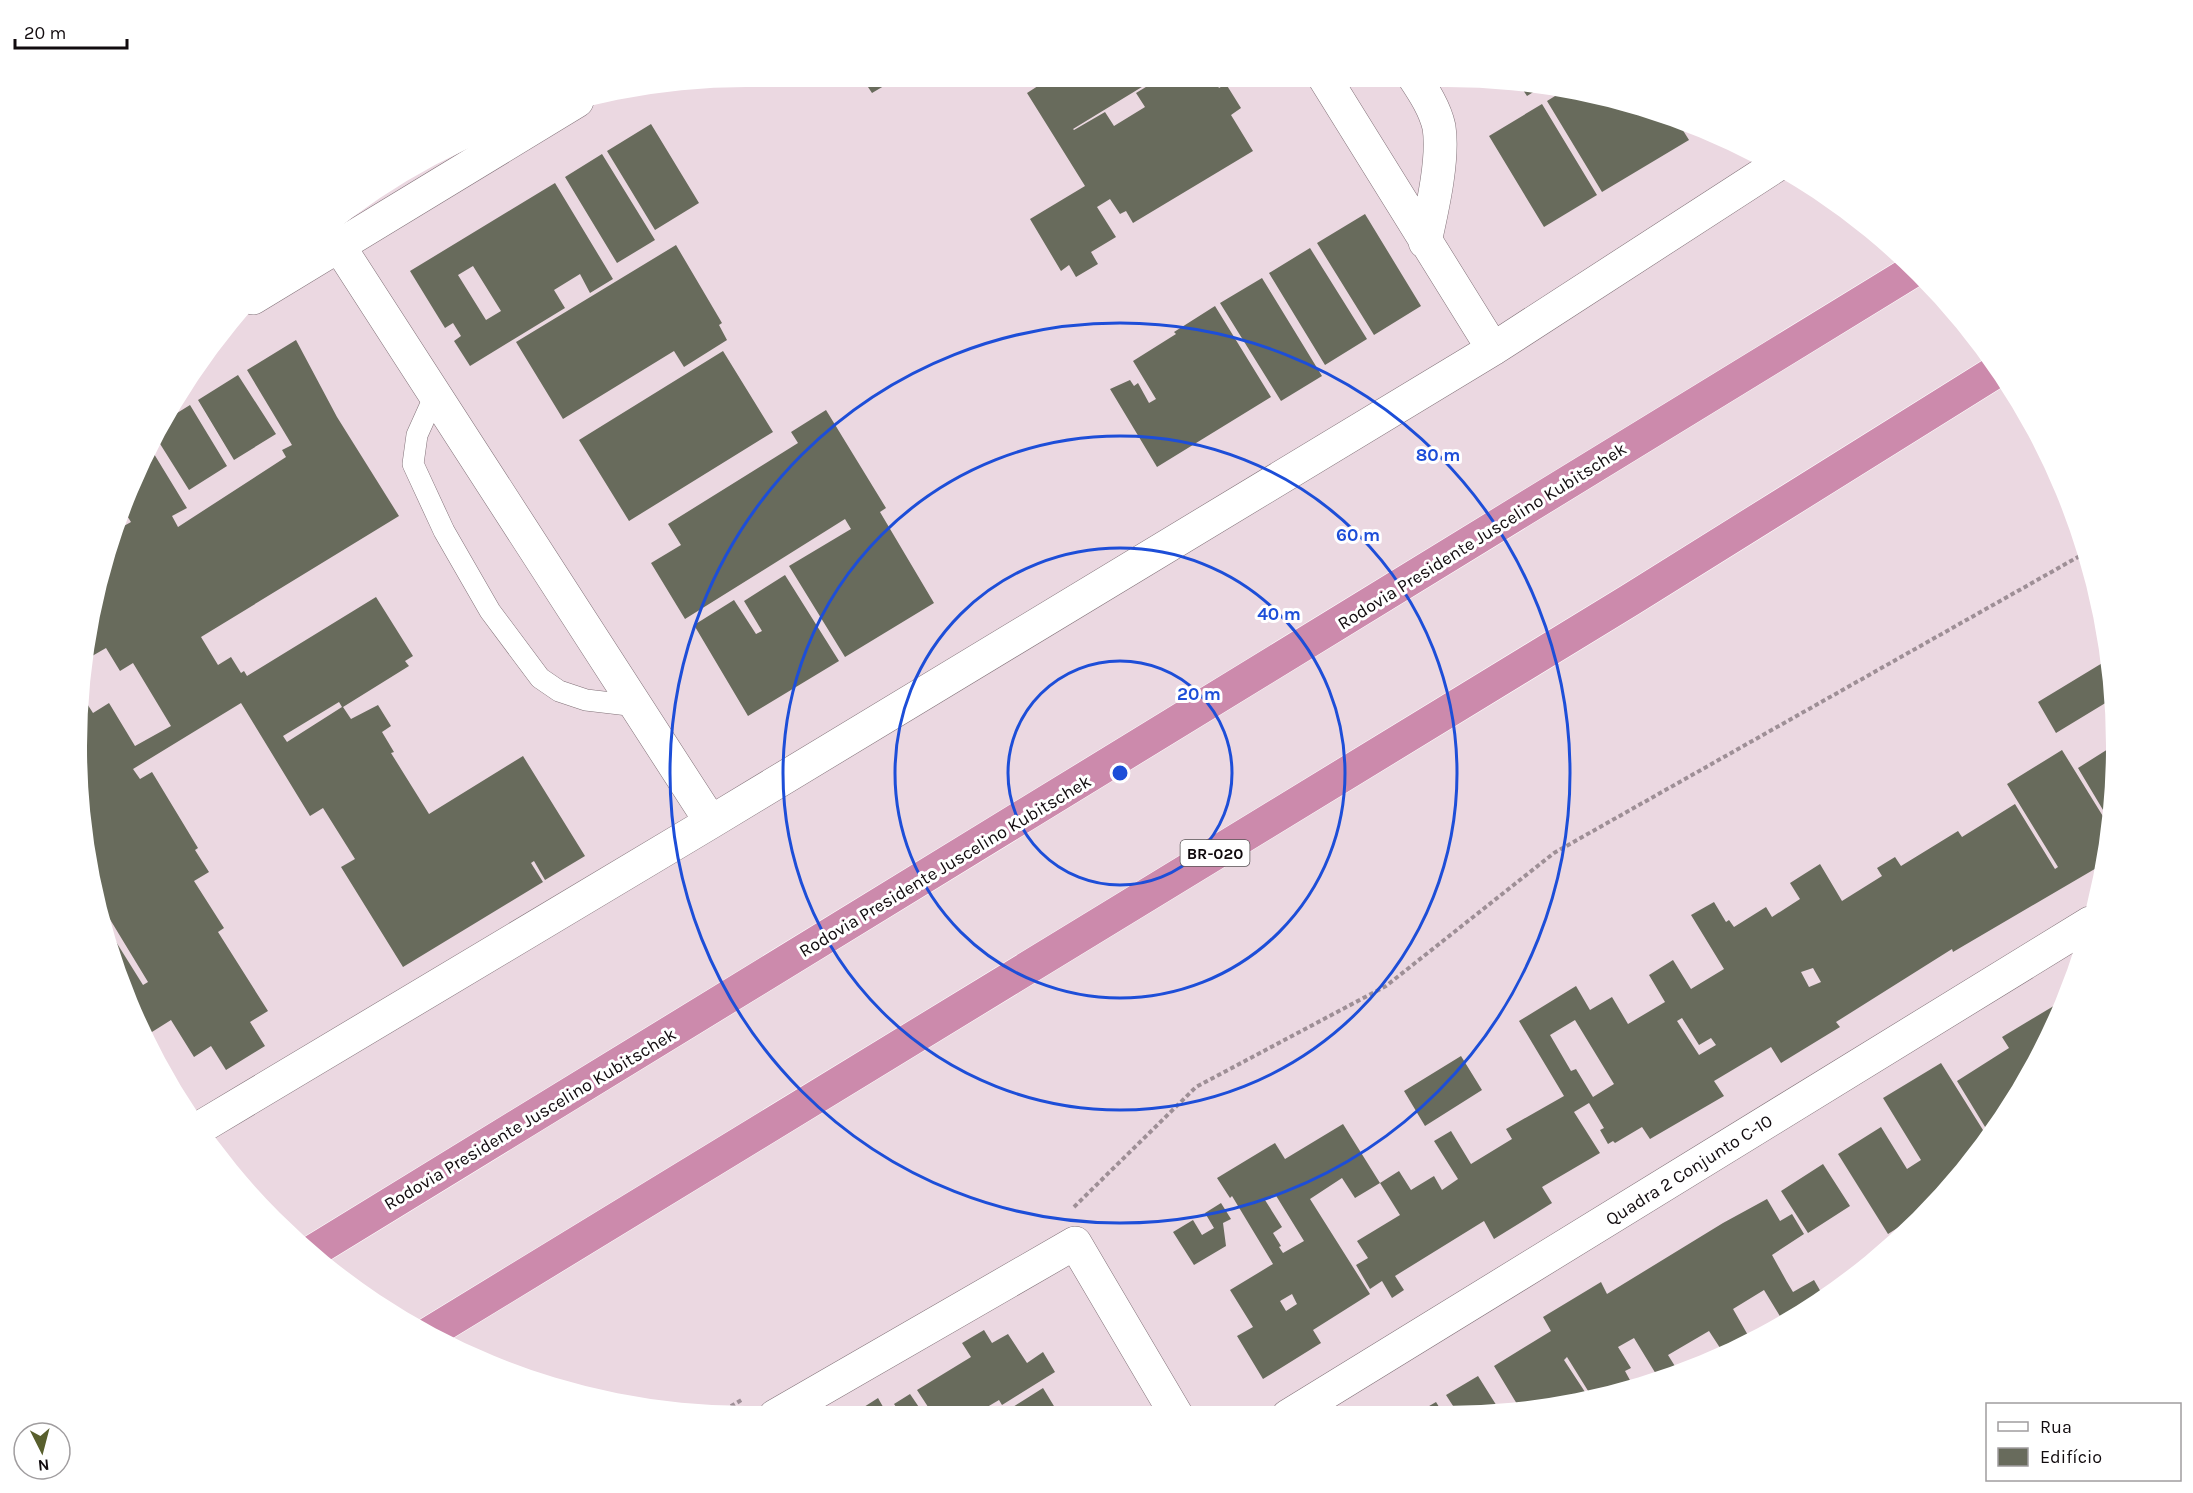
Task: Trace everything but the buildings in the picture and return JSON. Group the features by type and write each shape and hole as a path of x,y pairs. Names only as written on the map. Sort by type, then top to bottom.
{"highway":[{"name":"Rodovia Presidente Juscelino Kubitschek","path":"319,1248 1907,275"},
{"name":"BR-020","path":"437,1329 1630,600 1991,375"}],"street":[{"path":"1330,87 1493,348"},
{"path":"1420,87 1430,102 1439,127 1439,162 1425,242"},
{"path":"306,256 332,236 544,119"},
{"path":"206,1124 711,822 1493,348 1768,171"},
{"path":"332,236 711,822"},
{"name":"Quadra 2 Conjunto C-10","path":"1304,1406 2080,929"},
{"path":"792,1406 1075,1243 1171,1406"}],"lane":[{"path":"435,395 417,435 413,465 444,531 490,611 540,678 559,691 586,700 637,706"}],"path":[{"path":"1065,1212 1075,1206 1196,1087 1386,986 1554,853 2078,557"},
{"path":"732,1406 748,1396"}]}
